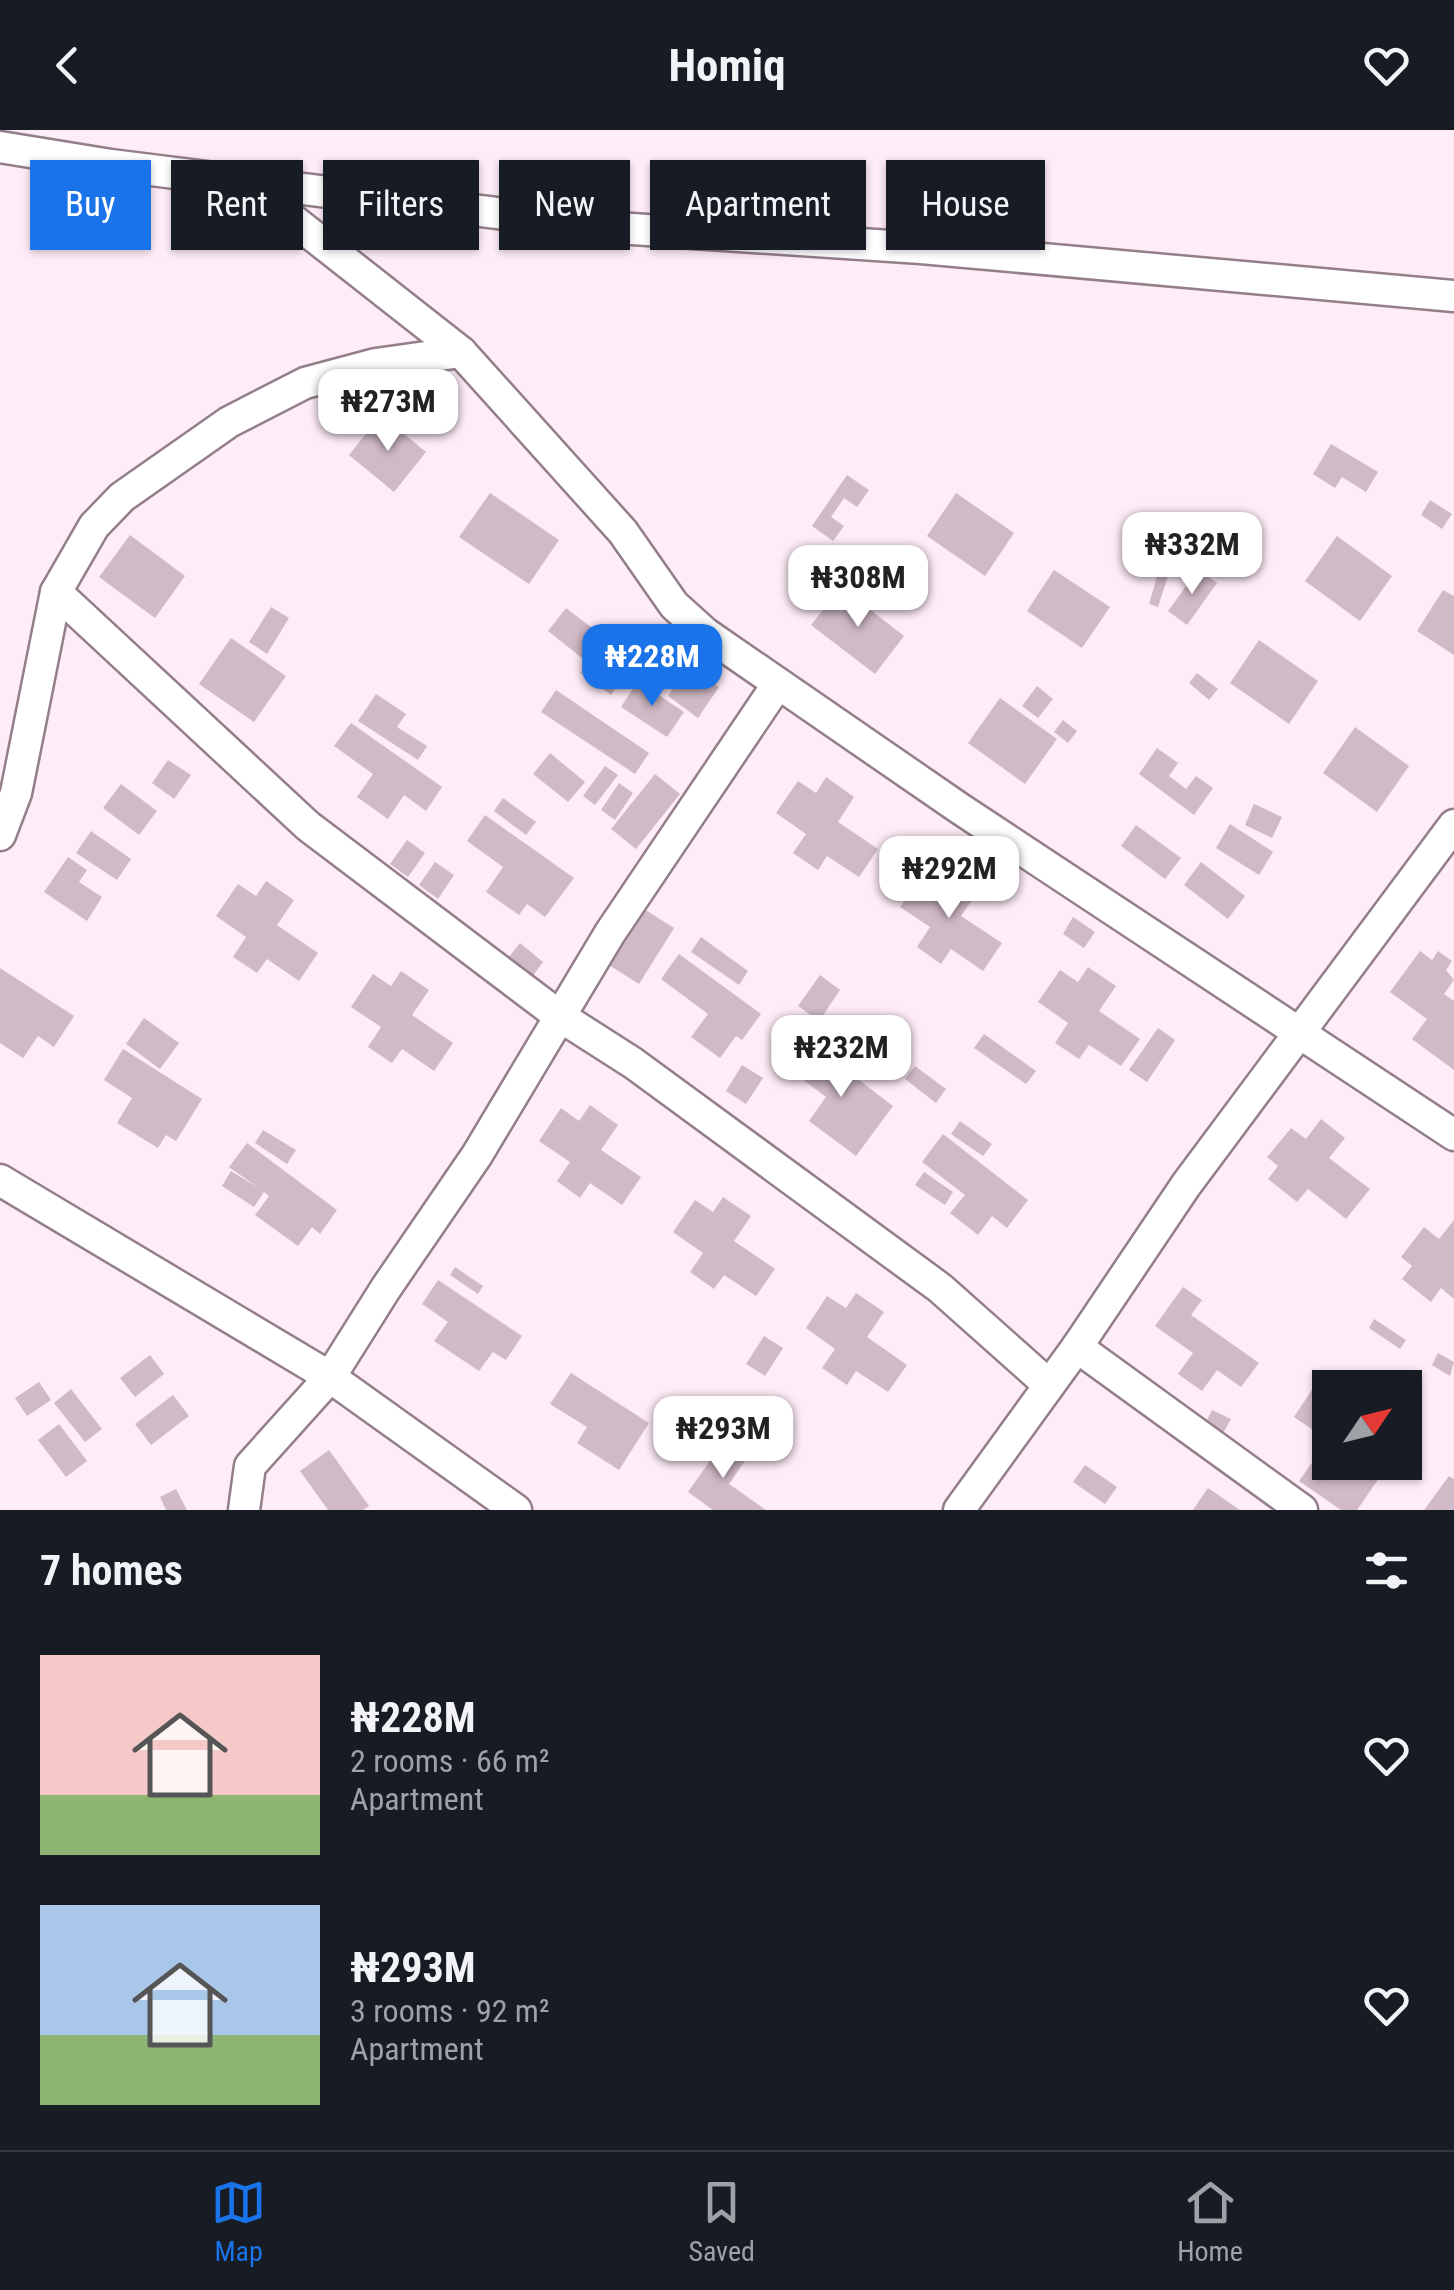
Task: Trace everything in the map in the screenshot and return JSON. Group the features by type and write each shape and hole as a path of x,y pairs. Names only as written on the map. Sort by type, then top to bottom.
{"street":[{"path":"0,147 171,172"},
{"path":"303,188 617,228 920,248 1454,296"},
{"path":"303,228 461,352 623,532 674,604 704,634 1454,1136"},
{"path":"0,835 16,793 56,592 94,526 122,497 229,422 305,384 376,364 461,352"},
{"path":"56,592 308,826 558,1015 632,1063 940,1288 1049,1384"},
{"path":"244,1510 250,1466 330,1377 477,1156 558,1015 777,685"},
{"path":"959,1510 1077,1347 1186,1185 1454,825"},
{"path":"0,1180 330,1377 516,1510"},
{"path":"1077,1347 1302,1510"}],"shaded area":[{"path":"0,130 1454,130 1454,1510 0,1510"}],"building":[{"path":"381,415 426,452 394,492 349,455"},
{"path":"1331,444 1378,472 1366,492 1342,477 1335,488 1313,474"},
{"path":"847,475 869,490 857,507 844,498 831,517 844,526 833,541 812,526"},
{"path":"490,493 559,540 529,584 459,537"},
{"path":"956,493 1014,533 985,576 927,536"},
{"path":"1430,500 1452,514 1442,529 1421,515"},
{"path":"1179,530 1185,549 1157,556 1151,537"},
{"path":"130,535 185,576 155,618 99,577"},
{"path":"1337,536 1392,576 1360,621 1305,581"},
{"path":"1054,570 1110,607 1082,648 1027,611"},
{"path":"1198,570 1217,583 1187,625 1168,611"},
{"path":"1158,573 1168,576 1158,607 1149,604"},
{"path":"841,587 904,636 875,674 811,625"},
{"path":"1443,590 1454,596 1454,655 1417,631"},
{"path":"271,607 289,618 267,654 249,642"},
{"path":"566,608 600,634 582,658 548,631"},
{"path":"629,631 647,643 611,695 580,673 602,640 615,649"},
{"path":"231,638 286,676 254,722 199,684"},
{"path":"1259,640 1318,681 1289,724 1230,683"},
{"path":"688,665 719,687 698,718 668,696"},
{"path":"1197,673 1218,689 1209,700 1189,683"},
{"path":"638,681 684,712 667,737 621,707"},
{"path":"1037,686 1053,699 1038,718 1022,706"},
{"path":"556,690 649,753 635,774 541,712"},
{"path":"376,694 406,714 397,727 427,746 418,760 358,721"},
{"path":"1000,698 1057,739 1025,784 968,743"},
{"path":"1063,720 1077,731 1068,743 1054,732"},
{"path":"351,723 442,787 426,811 404,795 388,819 357,797 373,774 334,746"},
{"path":"1355,727 1409,766 1377,812 1323,773"},
{"path":"1157,748 1178,763 1169,776 1186,789 1196,776 1213,788 1194,815 1139,774"},
{"path":"550,753 585,782 568,802 533,774"},
{"path":"168,760 191,775 174,799 152,783"},
{"path":"605,766 618,775 595,805 583,796"},
{"path":"655,774 680,794 636,849 611,829"},
{"path":"826,777 854,797 838,822 878,849 859,877 827,856 818,870 793,853 806,834 776,813 798,781 816,793"},
{"path":"619,783 633,793 615,820 601,810"},
{"path":"121,784 157,811 139,835 103,808"},
{"path":"503,798 536,822 526,835 494,811"},
{"path":"1254,804 1282,817 1272,838 1245,825"},
{"path":"485,815 574,878 545,917 527,904 519,915 486,892 503,867 467,841"},
{"path":"1230,824 1273,852 1259,875 1216,848"},
{"path":"1136,825 1181,858 1165,879 1121,846"},
{"path":"91,831 131,859 117,880 76,853"},
{"path":"407,840 425,853 408,877 390,864"},
{"path":"68,857 87,870 79,882 102,897 87,921 44,892"},
{"path":"435,862 454,875 438,899 419,885"},
{"path":"1201,862 1245,896 1228,919 1184,885"},
{"path":"950,871 978,891 961,916 1002,943 983,971 951,949 941,964 917,947 930,927 900,907 922,874 940,886"},
{"path":"266,881 294,900 277,925 318,953 299,981 267,959 257,973 233,957 246,937 216,916 238,884 256,896"},
{"path":"644,909 674,928 639,984 609,965"},
{"path":"1073,917 1095,932 1084,948 1063,934"},
{"path":"701,937 748,971 739,985 691,952"},
{"path":"520,943 543,962 532,977 508,958"},
{"path":"1420,951 1432,960 1438,951 1452,961 1446,970 1454,980 1444,994 1454,1001 1454,1070 1412,1039 1427,1019 1390,992"},
{"path":"679,954 761,1014 742,1040 736,1036 720,1058 691,1037 708,1014 661,979"},
{"path":"1088,967 1116,986 1099,1011 1140,1039 1121,1066 1089,1045 1079,1059 1055,1043 1068,1023 1038,1002 1060,970 1078,982"},
{"path":"0,968 74,1016 54,1047 38,1036 23,1058 0,1043"},
{"path":"401,971 429,990 412,1015 453,1043 434,1071 402,1049 392,1063 368,1047 381,1027 351,1007 373,974 391,986"},
{"path":"820,975 840,990 819,1021 798,1006"},
{"path":"844,1017 893,1050 881,1068 832,1035"},
{"path":"144,1018 179,1043 160,1069 126,1044"},
{"path":"1158,1028 1175,1040 1147,1082 1129,1070"},
{"path":"984,1034 1036,1071 1026,1084 974,1048"},
{"path":"809,1042 893,1106 856,1156 809,1121 826,1097 789,1069"},
{"path":"123,1049 202,1099 176,1141 166,1135 158,1148 117,1123 132,1098 104,1080"},
{"path":"742,1065 763,1078 746,1104 726,1091"},
{"path":"915,1066 946,1089 936,1103 905,1079"},
{"path":"590,1105 618,1125 601,1150 641,1177 622,1205 590,1183 580,1198 557,1181 570,1162 539,1141 561,1108 579,1121"},
{"path":"1321,1119 1345,1138 1329,1158 1370,1189 1346,1219 1308,1189 1297,1202 1268,1179 1278,1166 1267,1157 1291,1128 1306,1139"},
{"path":"960,1121 992,1144 983,1156 951,1134"},
{"path":"263,1130 296,1150 287,1164 255,1143"},
{"path":"943,1134 1028,1200 1007,1228 992,1216 978,1235 950,1213 965,1195 922,1162"},
{"path":"247,1143 337,1210 320,1234 312,1227 298,1246 255,1215 269,1196 264,1192 254,1207 222,1186 231,1171 257,1187 229,1167"},
{"path":"924,1172 953,1192 945,1205 915,1185"},
{"path":"723,1197 751,1216 734,1241 775,1269 756,1296 724,1275 714,1289 690,1272 703,1253 673,1232 695,1200 713,1212"},
{"path":"1454,1220 1454,1299 1441,1288 1431,1302 1402,1279 1412,1266 1401,1257 1424,1227 1439,1239"},
{"path":"455,1267 483,1286 478,1294 450,1275"},
{"path":"438,1280 522,1336 506,1360 493,1352 479,1371 434,1341 448,1322 422,1304"},
{"path":"1183,1287 1202,1300 1191,1315 1259,1363 1241,1387 1217,1370 1202,1391 1178,1374 1193,1353 1155,1326"},
{"path":"856,1293 884,1312 867,1337 907,1365 888,1392 856,1371 847,1385 822,1368 835,1349 806,1328 827,1296 846,1308"},
{"path":"1374,1319 1406,1340 1400,1349 1369,1328"},
{"path":"764,1336 783,1348 765,1376 746,1364"},
{"path":"1438,1353 1454,1362 1450,1376 1432,1365"},
{"path":"150,1355 164,1374 135,1397 120,1378"},
{"path":"571,1373 649,1423 619,1470 577,1443 587,1427 550,1404"},
{"path":"39,1382 51,1400 27,1416 15,1398"},
{"path":"71,1389 102,1429 85,1442 54,1403"},
{"path":"1312,1390 1312,1429 1294,1417"},
{"path":"173,1395 189,1416 151,1445 135,1424"},
{"path":"1212,1410 1231,1419 1222,1435 1204,1426"},
{"path":"59,1424 87,1461 66,1477 38,1440"},
{"path":"726,1438 749,1455 729,1484 766,1510 713,1510 688,1492"},
{"path":"329,1450 369,1506 363,1510 328,1510 300,1471"},
{"path":"1312,1463 1312,1480 1378,1480 1357,1510 1341,1510 1299,1481"},
{"path":"1085,1465 1117,1487 1105,1504 1073,1482"},
{"path":"1449,1476 1454,1479 1454,1510 1424,1510"},
{"path":"1208,1488 1240,1510 1193,1510"},
{"path":"176,1489 187,1510 166,1510 160,1497"}]}
